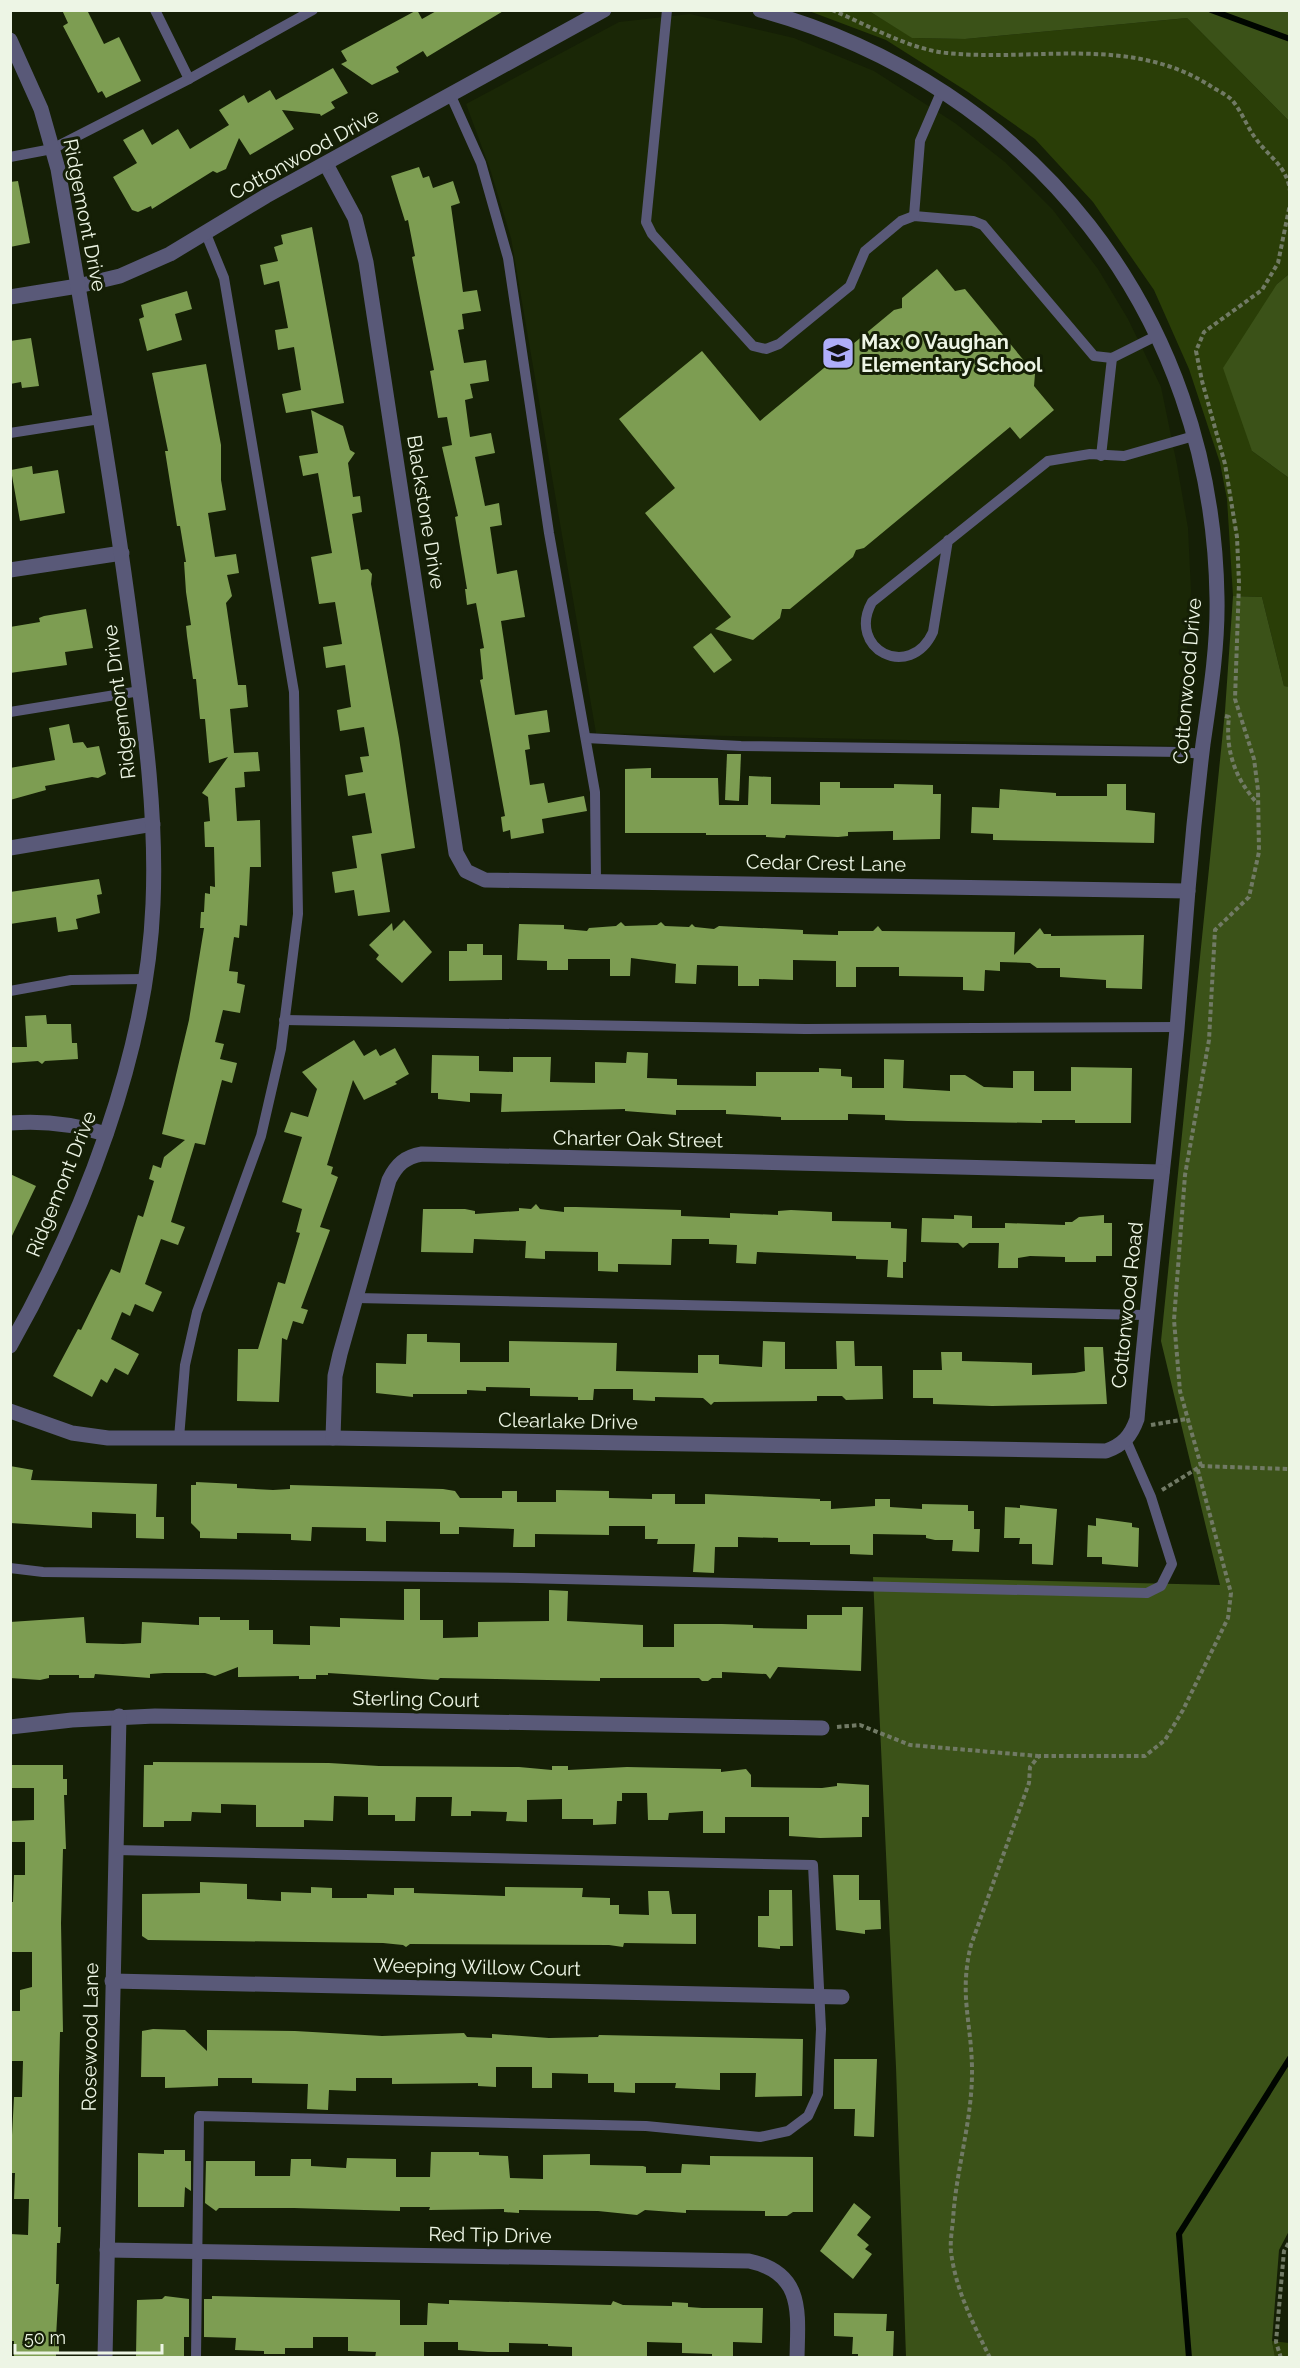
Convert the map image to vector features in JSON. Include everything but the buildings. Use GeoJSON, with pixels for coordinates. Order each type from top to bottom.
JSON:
{"type":"FeatureCollection","features":[{"type":"Feature","properties":{"kind":"street","name":"Cottonwood Drive"},"geometry":{"type":"LineString","coordinates":[[10,297],[78,286],[120,276],[170,254],[207,234],[266,196],[604,10]]}},
{"type":"Feature","properties":{"kind":"street","name":"Cottonwood Drive"},"geometry":{"type":"LineString","coordinates":[[760,10],[858,45],[942,90],[1000,131],[1056,186],[1099,236],[1136,294],[1178,385],[1194,436],[1213,527],[1217,598],[1215,643],[1188,891],[1162,1172]]}},
{"type":"Feature","properties":{"kind":"street","name":"Ridgemont Drive"},"geometry":{"type":"LineString","coordinates":[[10,40],[32,84],[52,149],[78,286],[122,553],[140,691],[153,824],[153,906],[144,979],[131,1044],[96,1165],[41,1289],[10,1346]]}},
{"type":"Feature","properties":{"kind":"street","name":"Blackstone Drive"},"geometry":{"type":"LineString","coordinates":[[326,164],[355,218],[366,262],[456,853],[466,871]]}},
{"type":"Feature","properties":{"kind":"street"},"geometry":{"type":"LineString","coordinates":[[10,570],[122,553]]}},
{"type":"Feature","properties":{"kind":"street"},"geometry":{"type":"LineString","coordinates":[[10,848],[153,824]]}},
{"type":"Feature","properties":{"kind":"street","name":"Cedar Crest Lane"},"geometry":{"type":"LineString","coordinates":[[466,871],[485,880],[1188,891]]}},
{"type":"Feature","properties":{"kind":"street"},"geometry":{"type":"LineString","coordinates":[[10,1123],[64,1123],[106,1134]]}},
{"type":"Feature","properties":{"kind":"street","name":"Charter Oak Street"},"geometry":{"type":"LineString","coordinates":[[333,1438],[336,1376],[389,1180],[401,1161],[422,1154],[1162,1172]]}},
{"type":"Feature","properties":{"kind":"street","name":"Cottonwood Road"},"geometry":{"type":"LineString","coordinates":[[1130,1433],[1162,1172]]}},
{"type":"Feature","properties":{"kind":"street","name":"Clearlake Drive"},"geometry":{"type":"LineString","coordinates":[[10,1411],[72,1433],[108,1438],[333,1438],[1106,1451],[1130,1433]]}},
{"type":"Feature","properties":{"kind":"street","name":"Sterling Court"},"geometry":{"type":"LineString","coordinates":[[10,1727],[119,1716],[822,1728]]}},
{"type":"Feature","properties":{"kind":"street","name":"Rosewood Lane"},"geometry":{"type":"LineString","coordinates":[[105,2358],[119,1716]]}},
{"type":"Feature","properties":{"kind":"street","name":"Weeping Willow Court"},"geometry":{"type":"LineString","coordinates":[[112,1981],[842,1997]]}},
{"type":"Feature","properties":{"kind":"street","name":"Red Tip Drive"},"geometry":{"type":"LineString","coordinates":[[107,2250],[749,2260],[776,2271],[794,2294],[798,2308],[797,2358]]}},
{"type":"Feature","properties":{"kind":"lane"},"geometry":{"type":"LineString","coordinates":[[155,10],[189,79]]}},
{"type":"Feature","properties":{"kind":"lane"},"geometry":{"type":"LineString","coordinates":[[10,157],[52,149],[189,79],[313,10]]}},
{"type":"Feature","properties":{"kind":"lane"},"geometry":{"type":"LineString","coordinates":[[667,10],[646,222],[648,228],[748,341],[759,349],[779,344],[850,286],[865,252],[901,221],[914,216],[973,221],[983,225],[1088,351],[1103,358],[1112,358],[1156,336]]}},
{"type":"Feature","properties":{"kind":"lane"},"geometry":{"type":"LineString","coordinates":[[914,216],[920,141],[942,90]]}},
{"type":"Feature","properties":{"kind":"lane"},"geometry":{"type":"LineString","coordinates":[[451,96],[481,163],[508,258],[549,533],[595,792],[596,880]]}},
{"type":"Feature","properties":{"kind":"lane"},"geometry":{"type":"LineString","coordinates":[[179,1438],[185,1365],[197,1312],[261,1136],[284,1020],[298,914],[294,692],[224,278],[207,234]]}},
{"type":"Feature","properties":{"kind":"lane"},"geometry":{"type":"LineString","coordinates":[[1101,456],[1112,358]]}},
{"type":"Feature","properties":{"kind":"lane"},"geometry":{"type":"LineString","coordinates":[[10,433],[100,419]]}},
{"type":"Feature","properties":{"kind":"lane"},"geometry":{"type":"LineString","coordinates":[[948,540],[933,632],[929,642],[912,656],[901,658],[879,651],[866,634],[867,612],[873,602],[948,540],[1048,461],[1077,455],[1124,456],[1194,436]]}},
{"type":"Feature","properties":{"kind":"lane"},"geometry":{"type":"LineString","coordinates":[[10,712],[140,691]]}},
{"type":"Feature","properties":{"kind":"lane"},"geometry":{"type":"LineString","coordinates":[[586,738],[741,746],[1202,754]]}},
{"type":"Feature","properties":{"kind":"lane"},"geometry":{"type":"LineString","coordinates":[[10,991],[71,980],[144,979]]}},
{"type":"Feature","properties":{"kind":"lane"},"geometry":{"type":"LineString","coordinates":[[284,1020],[805,1029],[1177,1027]]}},
{"type":"Feature","properties":{"kind":"lane"},"geometry":{"type":"LineString","coordinates":[[356,1298],[1146,1315]]}},
{"type":"Feature","properties":{"kind":"lane"},"geometry":{"type":"LineString","coordinates":[[10,1568],[43,1572],[521,1578],[1147,1593],[1161,1586],[1172,1564],[1130,1433]]}},
{"type":"Feature","properties":{"kind":"lane"},"geometry":{"type":"LineString","coordinates":[[115,1850],[813,1865],[821,2029],[818,2094],[808,2116],[788,2131],[760,2136],[646,2126],[199,2116],[196,2358]]}},
{"type":"Feature","properties":{"kind":"path"},"geometry":{"type":"LineString","coordinates":[[832,10],[906,41],[944,53],[1014,56],[1101,52],[1171,66],[1193,75],[1231,99],[1256,139],[1282,166],[1290,191]]}},
{"type":"Feature","properties":{"kind":"path"},"geometry":{"type":"LineString","coordinates":[[822,1728],[860,1725],[910,1745],[1039,1756],[1146,1756],[1166,1740],[1228,1618],[1231,1593],[1186,1419],[1174,1347],[1174,1320],[1180,1256],[1181,1207],[1209,1040],[1215,930],[1249,897],[1259,852],[1258,804],[1254,759],[1235,699],[1239,583],[1237,537],[1225,464],[1196,351],[1204,332],[1262,290],[1278,264],[1290,204]]}},
{"type":"Feature","properties":{"kind":"path"},"geometry":{"type":"LineString","coordinates":[[1225,716],[1229,717],[1227,745],[1236,772],[1243,788],[1258,804]]}},
{"type":"Feature","properties":{"kind":"path"},"geometry":{"type":"LineString","coordinates":[[1130,1433],[1186,1419]]}},
{"type":"Feature","properties":{"kind":"path"},"geometry":{"type":"LineString","coordinates":[[1151,1497],[1199,1467],[1290,1469]]}},
{"type":"Feature","properties":{"kind":"path"},"geometry":{"type":"LineString","coordinates":[[990,2358],[959,2294],[951,2250],[954,2201],[971,2098],[972,2065],[964,1992],[965,1968],[971,1945],[1029,1783],[1030,1767],[1039,1756]]}},
{"type":"Feature","properties":{"kind":"path"},"geometry":{"type":"LineString","coordinates":[[1281,2358],[1276,2342],[1284,2251],[1290,2241]]}},
{"type":"Feature","properties":{"kind":"shaded area"},"geometry":{"type":"Polygon","coordinates":[[[809,11],[869,11],[913,38],[965,39],[1187,18],[1289,121],[1289,274],[1277,284],[1252,451],[1289,478],[1289,687],[1284,686],[1262,597],[1233,596],[1227,499],[1220,463],[1189,369],[1154,290],[1093,202],[1035,139],[968,92],[886,40],[809,11]]]}},
{"type":"Feature","properties":{"kind":"shaded area","name":"Max O Vaughan Elementary School"},"geometry":{"type":"Polygon","coordinates":[[[690,14],[794,38],[874,71],[955,123],[1005,162],[1053,210],[1098,269],[1128,319],[1161,387],[1188,528],[1191,591],[1180,746],[596,733],[511,238],[490,169],[466,104],[619,22],[690,14]]]}},
{"type":"Feature","properties":{"kind":"shaded area"},"geometry":{"type":"Polygon","coordinates":[[[1272,2341],[1289,2343],[1289,2357],[1275,2357],[1272,2341]]]}},
{"type":"Feature","properties":{"kind":"green space"},"geometry":{"type":"Polygon","coordinates":[[[869,11],[1289,11],[1289,121],[1187,18],[965,39],[912,38],[869,11]]]}},
{"type":"Feature","properties":{"kind":"green space"},"geometry":{"type":"Polygon","coordinates":[[[1289,274],[1289,478],[1252,451],[1223,368],[1277,284],[1289,274]]]}},
{"type":"Feature","properties":{"kind":"green space"},"geometry":{"type":"Polygon","coordinates":[[[1233,596],[1262,597],[1284,686],[1290,687],[1290,2229],[1279,2250],[1272,2341],[1275,2357],[906,2357],[896,2067],[873,1577],[1220,1585],[1161,1341],[1225,711],[1233,596]]]}},
{"type":"Feature","properties":{"kind":"waterway"},"geometry":{"type":"LineString","coordinates":[[1211,10],[1290,39]]}},
{"type":"Feature","properties":{"kind":"waterway"},"geometry":{"type":"LineString","coordinates":[[1189,2358],[1179,2234],[1290,2058]]}},
{"type":"Feature","properties":{"kind":"place","name":"Max O Vaughan Elementary School"},"geometry":{"type":"Point","coordinates":[838,353]}}]}
